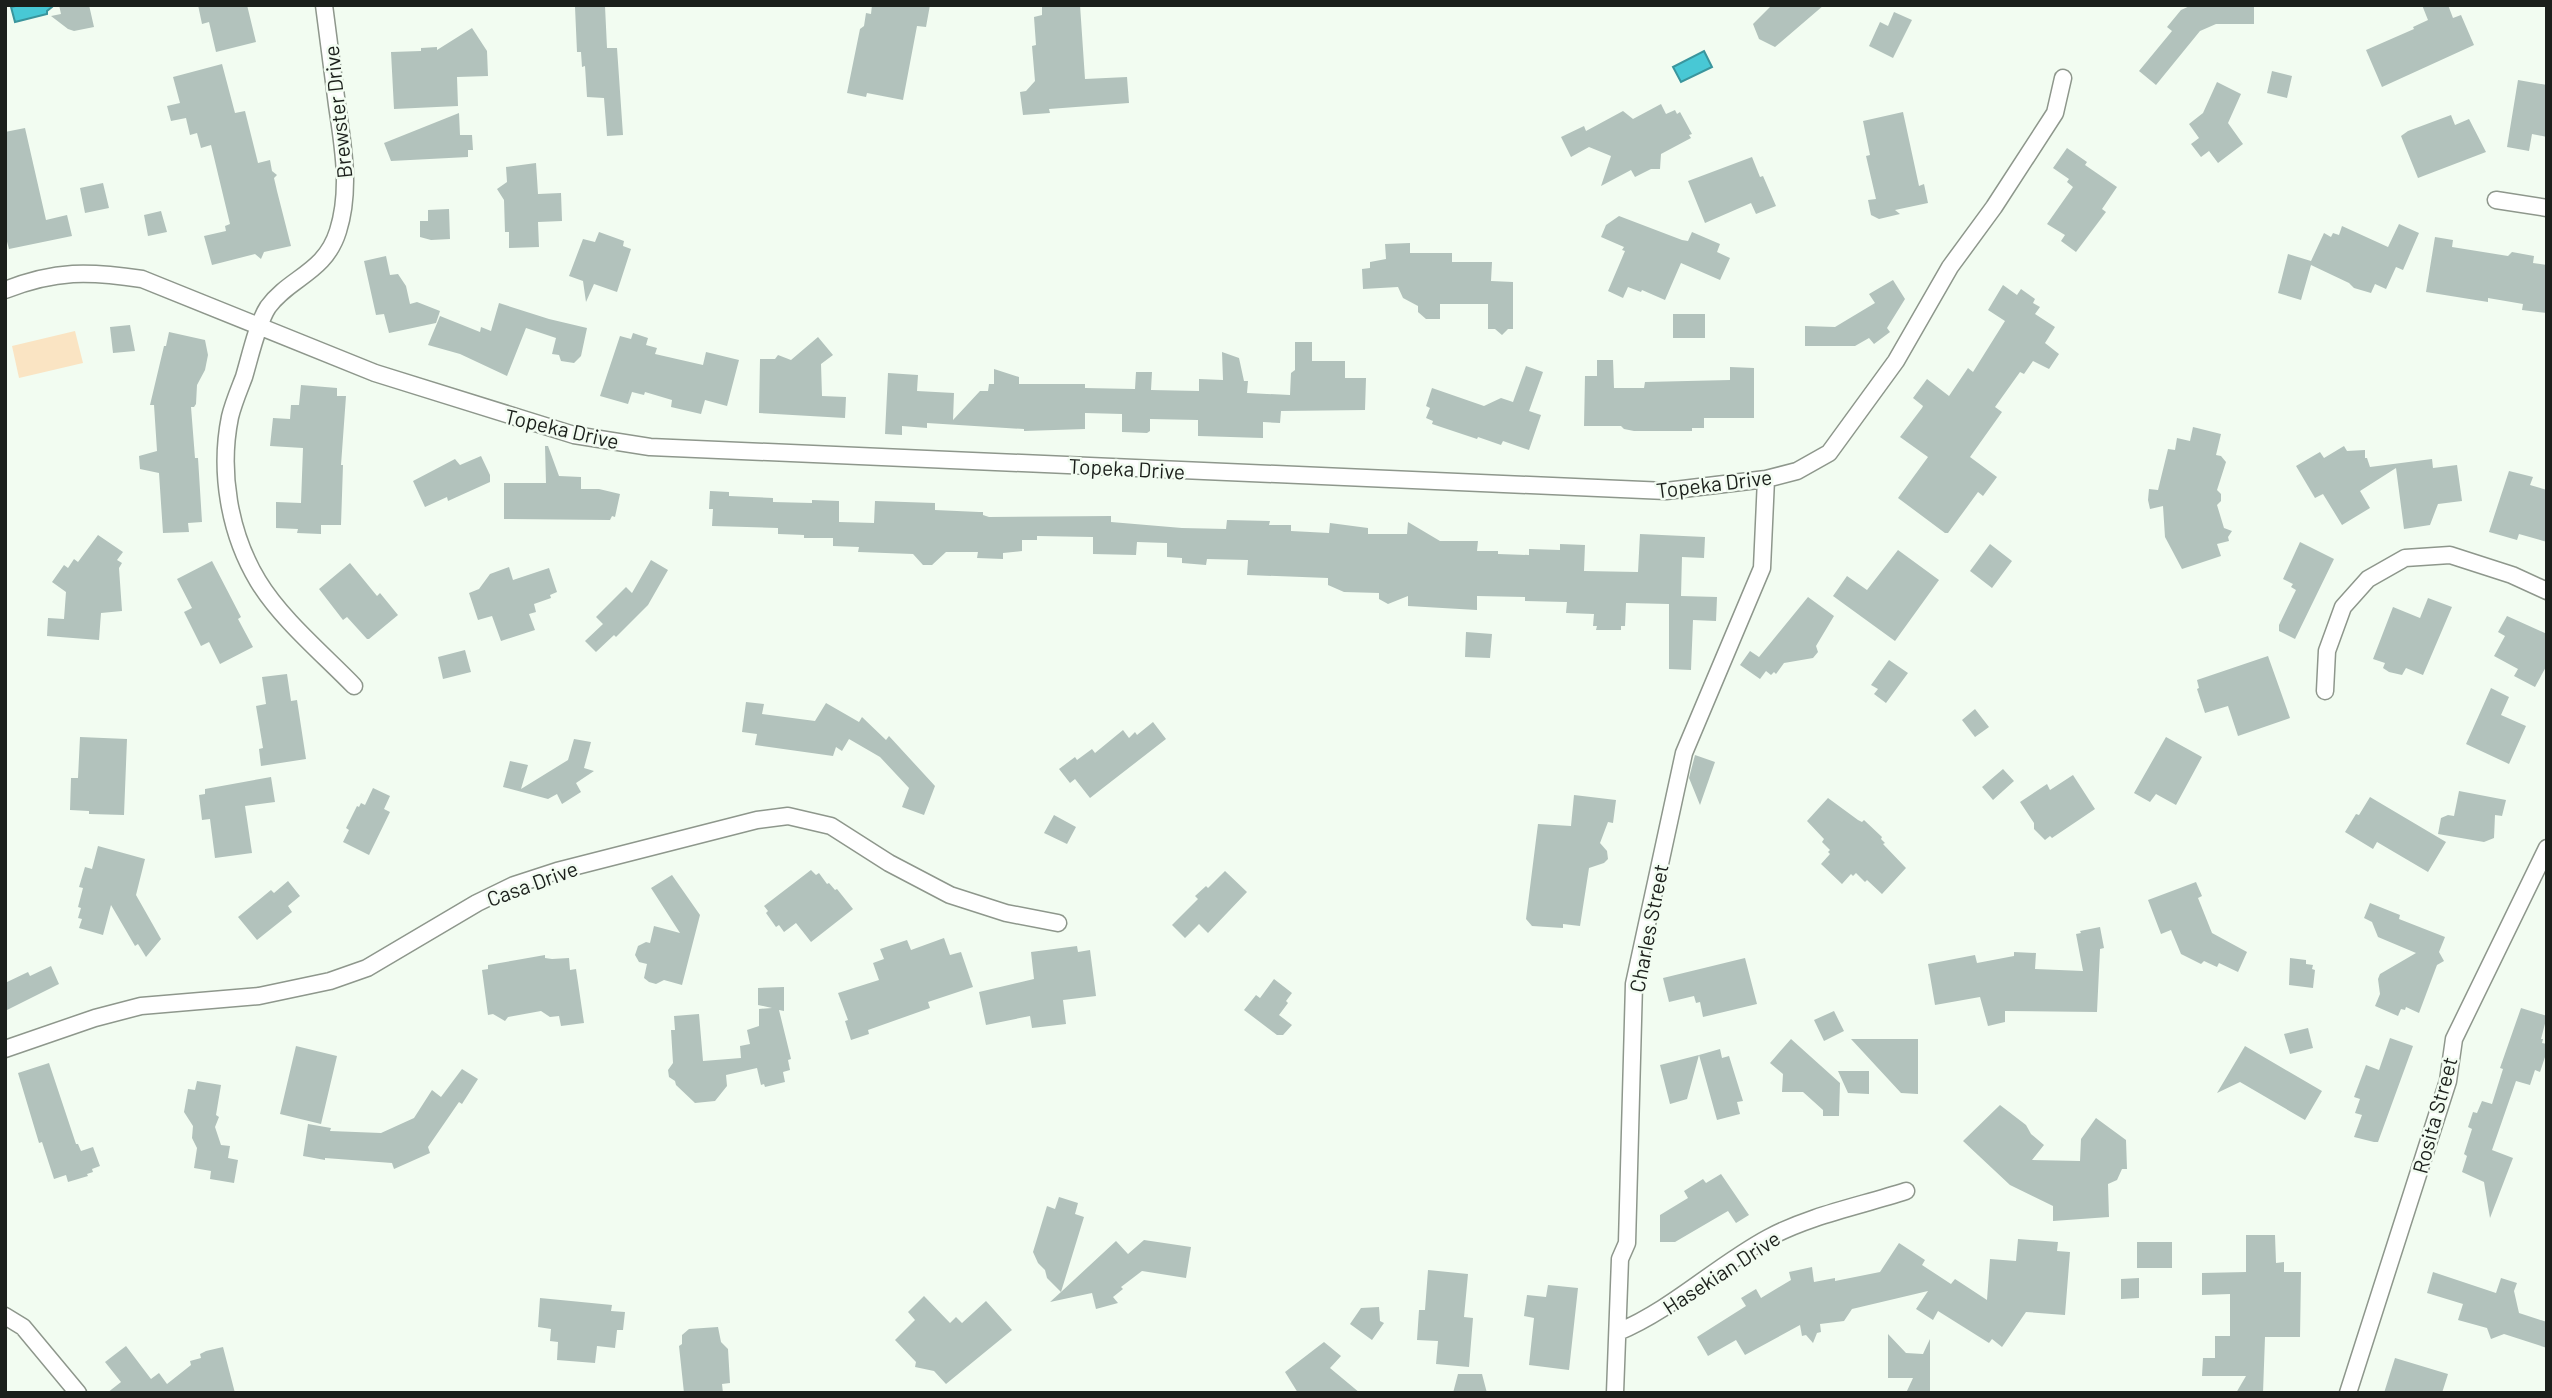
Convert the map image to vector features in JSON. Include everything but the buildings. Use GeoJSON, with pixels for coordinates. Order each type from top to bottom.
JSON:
{"type":"FeatureCollection","features":[{"type":"Feature","properties":{"kind":"street","name":"Brewster Drive"},"geometry":{"type":"LineString","coordinates":[[324,5],[344,156],[345,196],[338,232],[323,260],[268,308],[230,415],[225,456],[229,496],[238,538],[258,580],[277,606],[354,686]]}},
{"type":"Feature","properties":{"kind":"street","name":"Topeka Drive"},"geometry":{"type":"LineString","coordinates":[[5,290],[31,280],[70,273],[142,279],[375,373],[574,435],[650,447],[1666,491],[1766,479],[1797,471],[1829,453],[1896,361],[1951,267],[1990,214],[2055,113],[2063,78]]}},
{"type":"Feature","properties":{"kind":"street"},"geometry":{"type":"LineString","coordinates":[[2496,200],[2547,208]]}},
{"type":"Feature","properties":{"kind":"street","name":"Charles Street"},"geometry":{"type":"LineString","coordinates":[[1615,1393],[1620,1259],[1628,1243],[1634,984],[1684,754],[1762,568],[1766,479]]}},
{"type":"Feature","properties":{"kind":"street"},"geometry":{"type":"LineString","coordinates":[[2325,691],[2327,651],[2343,607],[2368,579],[2405,558],[2450,555],[2512,575],[2547,591]]}},
{"type":"Feature","properties":{"kind":"street","name":"Casa Drive"},"geometry":{"type":"LineString","coordinates":[[5,1049],[95,1018],[141,1006],[259,996],[330,981],[367,968],[477,903],[514,885],[565,868],[757,820],[788,816],[831,826],[889,863],[950,895],[1006,913],[1058,923]]}},
{"type":"Feature","properties":{"kind":"street","name":"Rosita Street"},"geometry":{"type":"LineString","coordinates":[[2348,1393],[2448,1081],[2454,1039],[2547,848]]}},
{"type":"Feature","properties":{"kind":"street","name":"Hasekian Drive"},"geometry":{"type":"LineString","coordinates":[[1618,1332],[1644,1321],[1740,1254],[1770,1237],[1802,1223],[1906,1191]]}},
{"type":"Feature","properties":{"kind":"street"},"geometry":{"type":"LineString","coordinates":[[5,1316],[23,1327],[78,1393]]}},
{"type":"Feature","properties":{"kind":"shaded area"},"geometry":{"type":"Polygon","coordinates":[[[75,331],[83,363],[19,378],[12,346],[75,331]]]}},
{"type":"Feature","properties":{"kind":"water"},"geometry":{"type":"Polygon","coordinates":[[[11,7],[52,7],[47,14],[15,22],[11,7]]]}},
{"type":"Feature","properties":{"kind":"water"},"geometry":{"type":"Polygon","coordinates":[[[1704,51],[1712,67],[1681,82],[1673,67],[1704,51]]]}}]}
